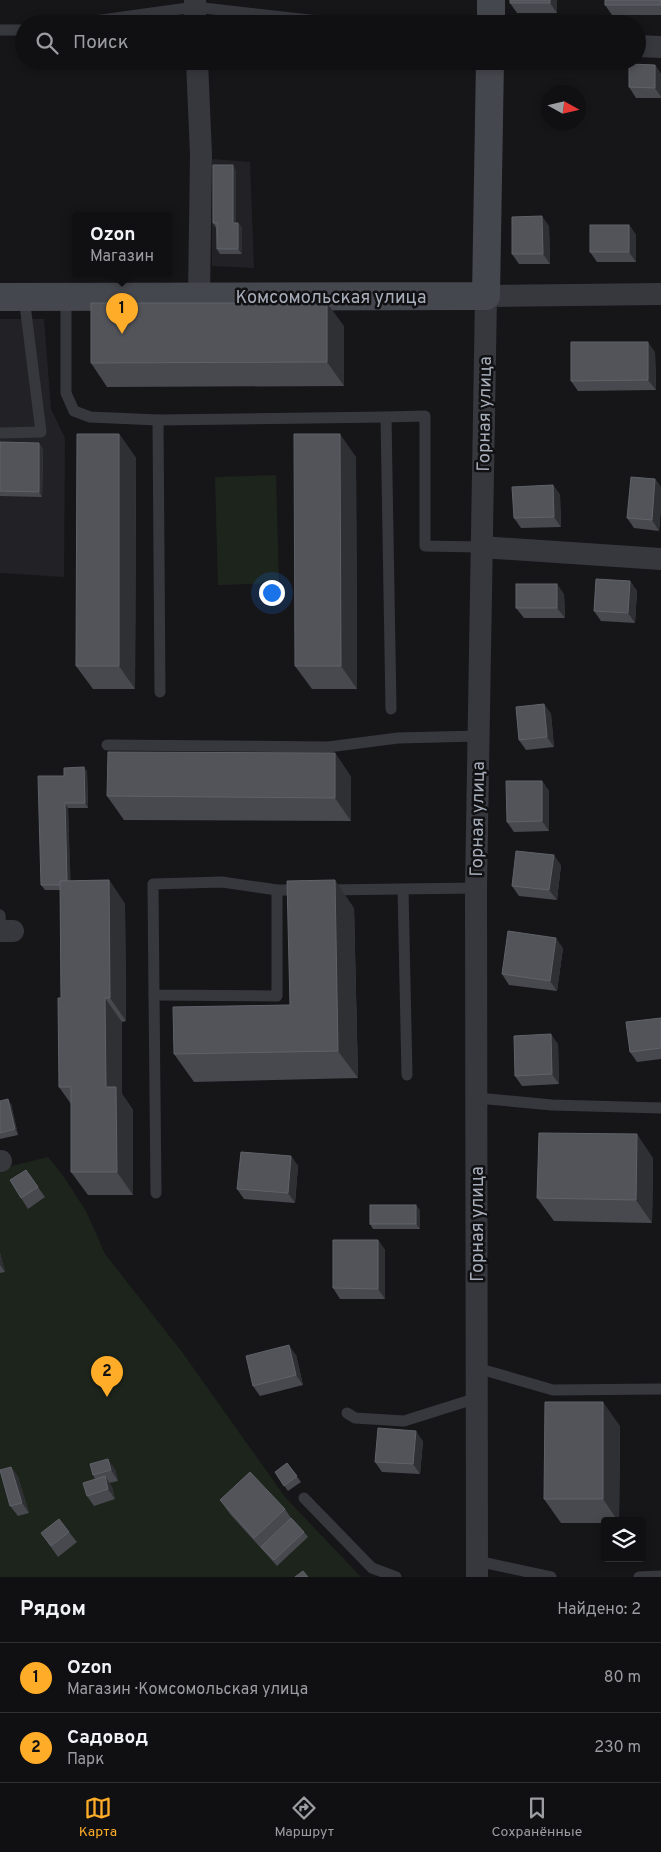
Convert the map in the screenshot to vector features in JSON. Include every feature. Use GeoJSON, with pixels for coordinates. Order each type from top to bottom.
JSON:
{"type":"FeatureCollection","features":[{"type":"Feature","properties":{"kind":"street"},"geometry":{"type":"LineString","coordinates":[[490,15],[491,0]]}},
{"type":"Feature","properties":{"kind":"street"},"geometry":{"type":"LineString","coordinates":[[646,46],[661,47]]}},
{"type":"Feature","properties":{"kind":"street"},"geometry":{"type":"LineString","coordinates":[[197,70],[201,155],[199,297]]}},
{"type":"Feature","properties":{"kind":"street","name":"Горная улица"},"geometry":{"type":"LineString","coordinates":[[477,1569],[476,888],[490,70]]}},
{"type":"Feature","properties":{"kind":"street","name":"Комсомольская улица"},"geometry":{"type":"LineString","coordinates":[[12,297],[661,294]]}},
{"type":"Feature","properties":{"kind":"street"},"geometry":{"type":"LineString","coordinates":[[481,547],[661,559]]}},
{"type":"Feature","properties":{"kind":"lane"},"geometry":{"type":"LineString","coordinates":[[151,15],[195,10],[249,15]]}},
{"type":"Feature","properties":{"kind":"lane"},"geometry":{"type":"LineString","coordinates":[[0,30],[15,30]]}},
{"type":"Feature","properties":{"kind":"lane"},"geometry":{"type":"LineString","coordinates":[[0,433],[41,432],[12,297]]}},
{"type":"Feature","properties":{"kind":"lane"},"geometry":{"type":"LineString","coordinates":[[66,298],[66,393],[74,411],[90,417],[158,420],[425,416],[425,546],[481,547]]}},
{"type":"Feature","properties":{"kind":"lane"},"geometry":{"type":"LineString","coordinates":[[386,417],[391,709]]}},
{"type":"Feature","properties":{"kind":"lane"},"geometry":{"type":"LineString","coordinates":[[158,420],[160,692]]}},
{"type":"Feature","properties":{"kind":"lane"},"geometry":{"type":"LineString","coordinates":[[107,745],[328,747],[398,738],[478,736]]}},
{"type":"Feature","properties":{"kind":"lane"},"geometry":{"type":"LineString","coordinates":[[156,1193],[152,884],[222,882],[277,890],[476,888]]}},
{"type":"Feature","properties":{"kind":"lane"},"geometry":{"type":"LineString","coordinates":[[403,889],[407,1075]]}},
{"type":"Feature","properties":{"kind":"lane"},"geometry":{"type":"LineString","coordinates":[[154,995],[277,996],[277,890]]}},
{"type":"Feature","properties":{"kind":"lane"},"geometry":{"type":"LineString","coordinates":[[477,1098],[552,1105],[661,1108]]}},
{"type":"Feature","properties":{"kind":"lane"},"geometry":{"type":"LineString","coordinates":[[477,1368],[553,1390],[661,1389]]}},
{"type":"Feature","properties":{"kind":"lane"},"geometry":{"type":"LineString","coordinates":[[347,1413],[355,1418],[404,1421],[477,1398]]}},
{"type":"Feature","properties":{"kind":"lane"},"geometry":{"type":"LineString","coordinates":[[304,1498],[372,1568],[396,1577]]}},
{"type":"Feature","properties":{"kind":"lane"},"geometry":{"type":"LineString","coordinates":[[477,1569],[551,1577]]}},
{"type":"Feature","properties":{"kind":"lane"},"geometry":{"type":"LineString","coordinates":[[639,1577],[661,1576]]}},
{"type":"Feature","properties":{"kind":"shaded area"},"geometry":{"type":"Polygon","coordinates":[[[212,159],[250,162],[254,268],[212,266],[212,159]]]}},
{"type":"Feature","properties":{"kind":"shaded area"},"geometry":{"type":"Polygon","coordinates":[[[0,319],[44,319],[51,409],[65,438],[64,577],[0,573],[0,319]]]}},
{"type":"Feature","properties":{"kind":"shaded area"},"geometry":{"type":"Polygon","coordinates":[[[276,475],[279,583],[218,585],[215,477],[276,475]]]}},
{"type":"Feature","properties":{"kind":"shaded area"},"geometry":{"type":"Polygon","coordinates":[[[48,1157],[62,1174],[86,1211],[105,1254],[182,1352],[285,1497],[361,1577],[0,1577],[0,1169],[48,1157]]]}},
{"type":"Feature","properties":{"kind":"building"},"geometry":{"type":"Polygon","coordinates":[[[510,0],[550,0],[550,3],[510,3],[510,0]]]}},
{"type":"Feature","properties":{"kind":"building"},"geometry":{"type":"Polygon","coordinates":[[[605,0],[661,0],[661,5],[605,5],[605,0]]]}},
{"type":"Feature","properties":{"kind":"building"},"geometry":{"type":"Polygon","coordinates":[[[646,65],[655,65],[655,88],[629,87],[629,70],[646,70],[646,65]]]}},
{"type":"Feature","properties":{"kind":"building"},"geometry":{"type":"Polygon","coordinates":[[[213,165],[233,165],[233,223],[238,223],[238,249],[217,249],[217,223],[213,223],[213,165]]]}},
{"type":"Feature","properties":{"kind":"building"},"geometry":{"type":"Polygon","coordinates":[[[542,216],[543,254],[512,254],[512,217],[542,216]]]}},
{"type":"Feature","properties":{"kind":"building"},"geometry":{"type":"Polygon","coordinates":[[[590,225],[629,225],[629,252],[590,252],[590,225]]]}},
{"type":"Feature","properties":{"kind":"building"},"geometry":{"type":"Polygon","coordinates":[[[91,303],[327,303],[327,362],[91,363],[91,303]]]}},
{"type":"Feature","properties":{"kind":"building"},"geometry":{"type":"Polygon","coordinates":[[[571,342],[648,342],[648,380],[571,381],[571,342]]]}},
{"type":"Feature","properties":{"kind":"building"},"geometry":{"type":"Polygon","coordinates":[[[77,434],[119,434],[119,666],[76,666],[77,434]]]}},
{"type":"Feature","properties":{"kind":"building"},"geometry":{"type":"Polygon","coordinates":[[[294,434],[340,434],[341,666],[295,666],[294,434]]]}},
{"type":"Feature","properties":{"kind":"building"},"geometry":{"type":"Polygon","coordinates":[[[0,442],[39,443],[39,492],[0,491],[0,442]]]}},
{"type":"Feature","properties":{"kind":"building"},"geometry":{"type":"Polygon","coordinates":[[[631,477],[655,479],[652,520],[627,518],[631,477]]]}},
{"type":"Feature","properties":{"kind":"building"},"geometry":{"type":"Polygon","coordinates":[[[553,485],[554,517],[514,518],[512,487],[553,485]]]}},
{"type":"Feature","properties":{"kind":"building"},"geometry":{"type":"Polygon","coordinates":[[[596,579],[630,581],[628,613],[594,611],[596,579]]]}},
{"type":"Feature","properties":{"kind":"building"},"geometry":{"type":"Polygon","coordinates":[[[516,584],[557,584],[557,608],[516,608],[516,584]]]}},
{"type":"Feature","properties":{"kind":"building"},"geometry":{"type":"Polygon","coordinates":[[[544,704],[547,737],[519,740],[516,707],[544,704]]]}},
{"type":"Feature","properties":{"kind":"building"},"geometry":{"type":"Polygon","coordinates":[[[108,752],[335,753],[335,798],[107,796],[108,752]]]}},
{"type":"Feature","properties":{"kind":"building"},"geometry":{"type":"Polygon","coordinates":[[[84,767],[85,803],[65,803],[67,881],[60,881],[60,885],[41,885],[38,776],[64,776],[64,768],[84,767]]]}},
{"type":"Feature","properties":{"kind":"building"},"geometry":{"type":"Polygon","coordinates":[[[506,781],[542,781],[542,821],[507,822],[506,781]]]}},
{"type":"Feature","properties":{"kind":"building"},"geometry":{"type":"Polygon","coordinates":[[[516,851],[554,855],[549,890],[512,886],[516,851]]]}},
{"type":"Feature","properties":{"kind":"building"},"geometry":{"type":"Polygon","coordinates":[[[109,880],[110,998],[105,998],[106,1087],[116,1087],[117,1172],[71,1172],[71,1087],[59,1087],[58,998],[61,998],[60,881],[109,880]]]}},
{"type":"Feature","properties":{"kind":"building"},"geometry":{"type":"Polygon","coordinates":[[[335,880],[338,1051],[174,1054],[173,1007],[290,1005],[287,881],[335,880]]]}},
{"type":"Feature","properties":{"kind":"building"},"geometry":{"type":"Polygon","coordinates":[[[508,931],[556,938],[550,981],[502,974],[508,931]]]}},
{"type":"Feature","properties":{"kind":"building"},"geometry":{"type":"Polygon","coordinates":[[[661,1018],[661,1048],[630,1052],[626,1022],[661,1018]]]}},
{"type":"Feature","properties":{"kind":"building"},"geometry":{"type":"Polygon","coordinates":[[[551,1034],[552,1074],[515,1076],[514,1036],[551,1034]]]}},
{"type":"Feature","properties":{"kind":"building"},"geometry":{"type":"Polygon","coordinates":[[[8,1099],[15,1129],[0,1133],[0,1101],[8,1099]]]}},
{"type":"Feature","properties":{"kind":"building"},"geometry":{"type":"Polygon","coordinates":[[[539,1133],[637,1134],[636,1200],[537,1198],[539,1133]]]}},
{"type":"Feature","properties":{"kind":"building"},"geometry":{"type":"Polygon","coordinates":[[[241,1152],[291,1156],[288,1193],[237,1189],[241,1152]]]}},
{"type":"Feature","properties":{"kind":"building"},"geometry":{"type":"Polygon","coordinates":[[[26,1170],[38,1187],[21,1198],[10,1180],[26,1170]]]}},
{"type":"Feature","properties":{"kind":"building"},"geometry":{"type":"Polygon","coordinates":[[[370,1205],[416,1205],[416,1224],[370,1224],[370,1205]]]}},
{"type":"Feature","properties":{"kind":"building"},"geometry":{"type":"Polygon","coordinates":[[[333,1240],[378,1240],[378,1289],[333,1288],[333,1240]]]}},
{"type":"Feature","properties":{"kind":"building"},"geometry":{"type":"Polygon","coordinates":[[[289,1345],[296,1375],[253,1386],[246,1356],[289,1345]]]}},
{"type":"Feature","properties":{"kind":"building"},"geometry":{"type":"Polygon","coordinates":[[[545,1402],[603,1402],[603,1499],[544,1499],[545,1402]]]}},
{"type":"Feature","properties":{"kind":"building"},"geometry":{"type":"Polygon","coordinates":[[[378,1428],[416,1431],[413,1464],[375,1462],[378,1428]]]}},
{"type":"Feature","properties":{"kind":"building"},"geometry":{"type":"Polygon","coordinates":[[[108,1459],[111,1470],[93,1475],[90,1464],[108,1459]]]}},
{"type":"Feature","properties":{"kind":"building"},"geometry":{"type":"Polygon","coordinates":[[[287,1463],[297,1476],[284,1486],[275,1472],[287,1463]]]}},
{"type":"Feature","properties":{"kind":"building"},"geometry":{"type":"Polygon","coordinates":[[[11,1467],[22,1503],[10,1506],[0,1470],[11,1467]]]}},
{"type":"Feature","properties":{"kind":"building"},"geometry":{"type":"Polygon","coordinates":[[[250,1472],[285,1509],[254,1538],[220,1500],[250,1472]]]}},
{"type":"Feature","properties":{"kind":"building"},"geometry":{"type":"Polygon","coordinates":[[[105,1476],[108,1489],[87,1496],[83,1483],[105,1476]]]}},
{"type":"Feature","properties":{"kind":"building"},"geometry":{"type":"Polygon","coordinates":[[[291,1518],[304,1532],[274,1560],[261,1547],[291,1518]]]}},
{"type":"Feature","properties":{"kind":"building"},"geometry":{"type":"Polygon","coordinates":[[[59,1519],[69,1532],[51,1546],[41,1533],[59,1519]]]}},
{"type":"Feature","properties":{"kind":"building"},"geometry":{"type":"Polygon","coordinates":[[[303,1571],[308,1577],[295,1577],[303,1571]]]}},
{"type":"Feature","properties":{"kind":"place","name":"Ozon"},"geometry":{"type":"Point","coordinates":[122,334]}},
{"type":"Feature","properties":{"kind":"place","name":"Садовод"},"geometry":{"type":"Point","coordinates":[107,1397]}}]}
